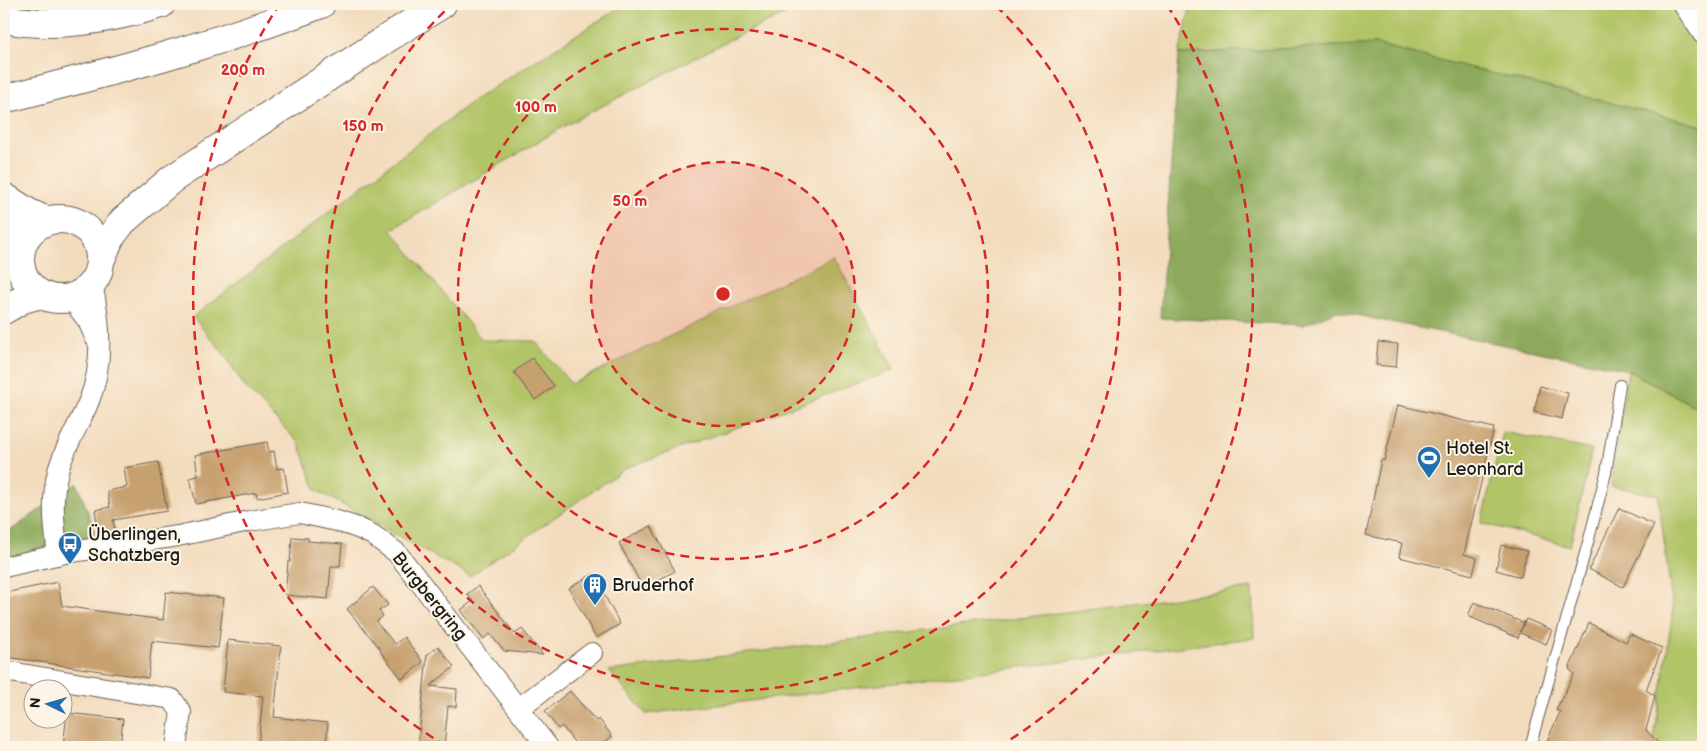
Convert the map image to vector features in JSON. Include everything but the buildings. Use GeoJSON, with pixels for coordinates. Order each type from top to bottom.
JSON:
{"type":"FeatureCollection","features":[{"type":"Feature","properties":{"kind":"main road"},"geometry":{"type":"LineString","coordinates":[[4,19],[18,22],[52,24],[89,21],[161,4]]}},
{"type":"Feature","properties":{"kind":"main road"},"geometry":{"type":"LineString","coordinates":[[4,99],[174,54],[321,4]]}},
{"type":"Feature","properties":{"kind":"main road"},"geometry":{"type":"LineString","coordinates":[[4,216],[16,236],[26,280],[40,294],[56,299],[82,291],[97,277],[101,259],[110,238],[123,221],[172,179],[335,71],[442,4]]}},
{"type":"Feature","properties":{"kind":"main road"},"geometry":{"type":"LineString","coordinates":[[4,196],[29,213],[47,220],[66,219],[84,226],[97,241],[101,259]]}},
{"type":"Feature","properties":{"kind":"main road"},"geometry":{"type":"LineString","coordinates":[[4,299],[21,261],[30,232],[47,220]]}},
{"type":"Feature","properties":{"kind":"main road"},"geometry":{"type":"LineString","coordinates":[[4,310],[23,299],[40,294]]}},
{"type":"Feature","properties":{"kind":"street"},"geometry":{"type":"LineString","coordinates":[[1683,4],[1703,34]]}},
{"type":"Feature","properties":{"kind":"street"},"geometry":{"type":"LineString","coordinates":[[58,555],[54,520],[55,487],[60,464],[69,440],[90,400],[98,367],[100,348],[88,321],[82,291]]}},
{"type":"Feature","properties":{"kind":"street","name":"Burgbergring"},"geometry":{"type":"LineString","coordinates":[[4,567],[58,555],[178,536],[249,521],[300,513],[337,521],[373,535],[397,553],[548,747]]}},
{"type":"Feature","properties":{"kind":"street"},"geometry":{"type":"LineString","coordinates":[[519,708],[592,653]]}},
{"type":"Feature","properties":{"kind":"street"},"geometry":{"type":"LineString","coordinates":[[4,671],[172,699],[181,712],[176,747]]}},
{"type":"Feature","properties":{"kind":"lane"},"geometry":{"type":"LineString","coordinates":[[1530,747],[1606,473],[1620,385]]}},
{"type":"Feature","properties":{"kind":"green space"},"geometry":{"type":"Polygon","coordinates":[[[625,4],[808,4],[729,40],[566,125],[391,230],[482,340],[535,341],[571,384],[834,257],[894,370],[626,468],[470,576],[316,490],[299,443],[245,387],[224,354],[193,317],[474,100],[625,4]]]}},
{"type":"Feature","properties":{"kind":"green space"},"geometry":{"type":"Polygon","coordinates":[[[1199,4],[1671,4],[1703,53],[1703,126],[1375,44],[1179,54],[1190,9],[1199,4]]]}},
{"type":"Feature","properties":{"kind":"green space"},"geometry":{"type":"Polygon","coordinates":[[[1375,44],[1703,126],[1703,411],[1628,370],[1336,311],[1304,325],[1160,318],[1179,54],[1375,44]]]}},
{"type":"Feature","properties":{"kind":"green space"},"geometry":{"type":"Polygon","coordinates":[[[1628,370],[1703,411],[1703,747],[1653,747],[1673,610],[1658,495],[1611,486],[1628,370]]]}},
{"type":"Feature","properties":{"kind":"green space"},"geometry":{"type":"Polygon","coordinates":[[[1503,432],[1592,450],[1570,546],[1481,523],[1503,432]]]}},
{"type":"Feature","properties":{"kind":"green space"},"geometry":{"type":"Polygon","coordinates":[[[77,483],[96,534],[4,559],[4,532],[13,529],[77,483]]]}},
{"type":"Feature","properties":{"kind":"green space"},"geometry":{"type":"Polygon","coordinates":[[[1252,588],[1254,638],[646,714],[609,671],[1252,588]]]}},
{"type":"Feature","properties":{"kind":"place","name":"Hotel St. Leonhard"},"geometry":{"type":"Point","coordinates":[1429,479]}},
{"type":"Feature","properties":{"kind":"place","name":"Überlingen, Schatzberg"},"geometry":{"type":"Point","coordinates":[70,565]}},
{"type":"Feature","properties":{"kind":"place","name":"Bruderhof"},"geometry":{"type":"Point","coordinates":[595,606]}}]}
